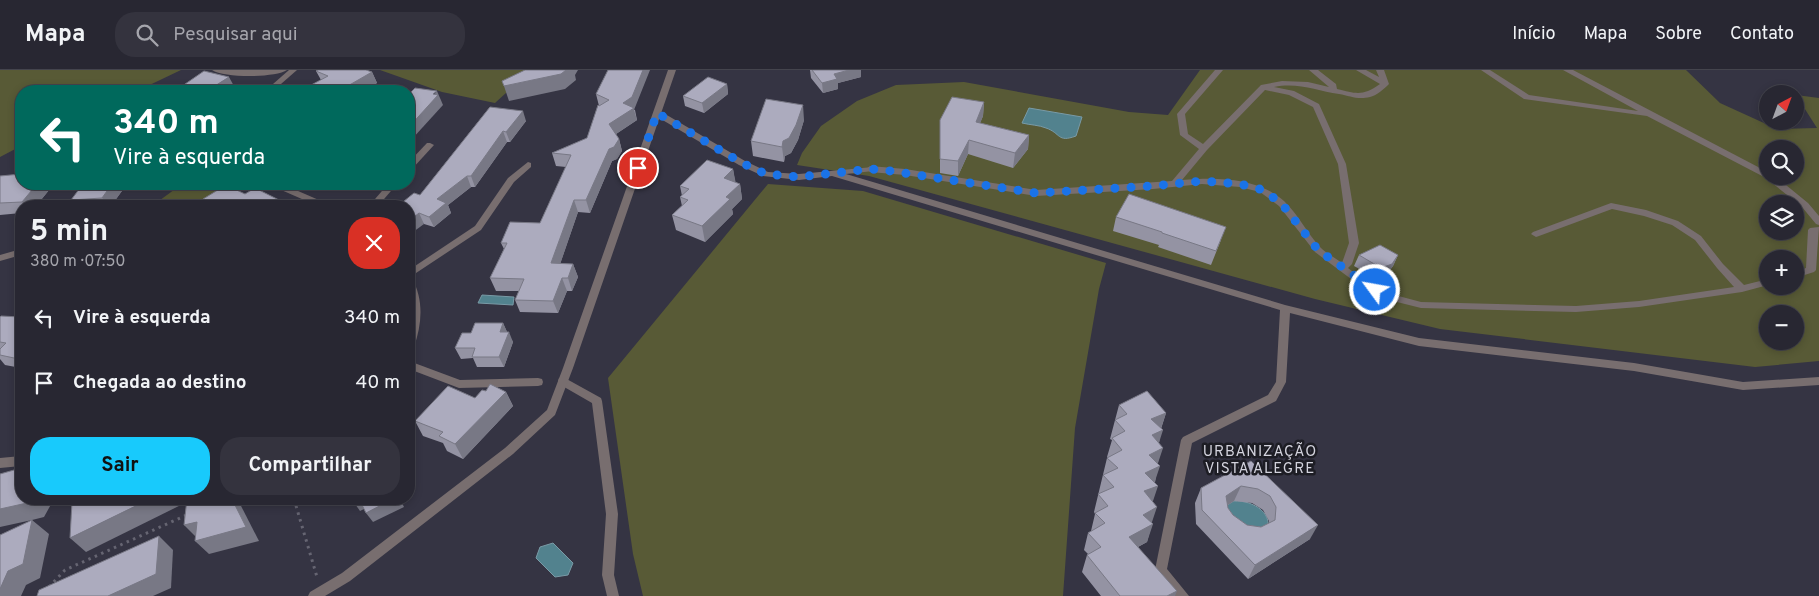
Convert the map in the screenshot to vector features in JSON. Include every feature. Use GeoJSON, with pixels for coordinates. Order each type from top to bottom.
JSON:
{"type":"FeatureCollection","features":[{"type":"Feature","properties":{"kind":"street"},"geometry":{"type":"LineString","coordinates":[[216,70],[261,73],[283,70]]}},
{"type":"Feature","properties":{"kind":"street"},"geometry":{"type":"LineString","coordinates":[[276,85],[293,70]]}},
{"type":"Feature","properties":{"kind":"street"},"geometry":{"type":"LineString","coordinates":[[318,594],[346,577],[509,451],[550,412],[563,381],[672,70]]}},
{"type":"Feature","properties":{"kind":"street"},"geometry":{"type":"LineString","coordinates":[[1204,148],[1184,135],[1181,114],[1219,70]]}},
{"type":"Feature","properties":{"kind":"street"},"geometry":{"type":"LineString","coordinates":[[1313,70],[1333,86],[1334,92]]}},
{"type":"Feature","properties":{"kind":"street"},"geometry":{"type":"LineString","coordinates":[[1360,70],[1385,84]]}},
{"type":"Feature","properties":{"kind":"street"},"geometry":{"type":"LineString","coordinates":[[1380,70],[1385,84]]}},
{"type":"Feature","properties":{"kind":"street"},"geometry":{"type":"LineString","coordinates":[[1485,70],[1527,97],[1653,116]]}},
{"type":"Feature","properties":{"kind":"street"},"geometry":{"type":"LineString","coordinates":[[1567,70],[1592,81],[1653,116],[1759,171]]}},
{"type":"Feature","properties":{"kind":"street"},"geometry":{"type":"LineString","coordinates":[[1174,184],[1204,148],[1264,87],[1282,83],[1308,84],[1355,96],[1370,95],[1385,84]]}},
{"type":"Feature","properties":{"kind":"street"},"geometry":{"type":"LineString","coordinates":[[1264,87],[1291,93],[1316,106],[1332,140],[1342,164],[1354,243],[1347,264],[1342,268]]}},
{"type":"Feature","properties":{"kind":"street"},"geometry":{"type":"LineString","coordinates":[[657,113],[742,163],[766,174],[799,177],[870,169],[905,172],[1036,193],[1202,181],[1240,184],[1263,190],[1282,204],[1318,250],[1362,283],[1388,297],[1421,306],[1576,309],[1639,304],[1742,289],[1759,284]]}},
{"type":"Feature","properties":{"kind":"street"},"geometry":{"type":"LineString","coordinates":[[415,161],[430,146]]}},
{"type":"Feature","properties":{"kind":"street"},"geometry":{"type":"LineString","coordinates":[[415,270],[478,228],[511,180],[528,165]]}},
{"type":"Feature","properties":{"kind":"street"},"geometry":{"type":"LineString","coordinates":[[832,174],[1285,308],[1419,342],[1634,367],[1743,386],[1819,381]]}},
{"type":"Feature","properties":{"kind":"street"},"geometry":{"type":"LineString","coordinates":[[1779,185],[1805,205],[1819,222]]}},
{"type":"Feature","properties":{"kind":"street"},"geometry":{"type":"LineString","coordinates":[[289,190],[311,200]]}},
{"type":"Feature","properties":{"kind":"street"},"geometry":{"type":"LineString","coordinates":[[378,200],[387,190]]}},
{"type":"Feature","properties":{"kind":"street"},"geometry":{"type":"LineString","coordinates":[[1536,234],[1611,206],[1646,213],[1674,223],[1698,238],[1720,266],[1742,289]]}},
{"type":"Feature","properties":{"kind":"street"},"geometry":{"type":"LineString","coordinates":[[1804,272],[1811,270],[1813,230],[1819,230]]}},
{"type":"Feature","properties":{"kind":"street"},"geometry":{"type":"LineString","coordinates":[[0,258],[15,254]]}},
{"type":"Feature","properties":{"kind":"street"},"geometry":{"type":"LineString","coordinates":[[415,294],[417,322],[415,328]]}},
{"type":"Feature","properties":{"kind":"street"},"geometry":{"type":"LineString","coordinates":[[1183,596],[1161,570],[1187,440],[1272,398],[1281,382],[1285,308]]}},
{"type":"Feature","properties":{"kind":"street"},"geometry":{"type":"LineString","coordinates":[[415,367],[459,384],[538,382]]}},
{"type":"Feature","properties":{"kind":"street"},"geometry":{"type":"LineString","coordinates":[[563,381],[596,401],[604,446],[612,514],[608,575],[613,596]]}},
{"type":"Feature","properties":{"kind":"street"},"geometry":{"type":"LineString","coordinates":[[0,463],[15,462]]}},
{"type":"Feature","properties":{"kind":"path"},"geometry":{"type":"LineString","coordinates":[[296,505],[318,594]]}},
{"type":"Feature","properties":{"kind":"path"},"geometry":{"type":"LineString","coordinates":[[48,588],[65,570],[197,511]]}},
{"type":"Feature","properties":{"kind":"green space"},"geometry":{"type":"Polygon","coordinates":[[[0,70],[181,70],[150,85],[15,85],[15,149],[0,157],[0,70]]]}},
{"type":"Feature","properties":{"kind":"green space"},"geometry":{"type":"Polygon","coordinates":[[[380,70],[531,70],[495,103],[442,92],[380,70]]]}},
{"type":"Feature","properties":{"kind":"green space"},"geometry":{"type":"Polygon","coordinates":[[[1200,70],[1686,70],[1720,103],[1759,121],[1759,130],[1804,130],[1804,128],[1817,128],[1804,108],[1804,96],[1819,98],[1819,361],[1755,367],[1440,329],[1315,299],[869,176],[797,165],[802,153],[821,126],[857,101],[896,85],[964,82],[1129,112],[1168,115],[1200,70]]]}},
{"type":"Feature","properties":{"kind":"green space"},"geometry":{"type":"Polygon","coordinates":[[[768,184],[863,191],[1106,263],[1099,289],[1075,428],[1063,596],[643,596],[633,554],[608,378],[768,184]]]}},
{"type":"Feature","properties":{"kind":"green space"},"geometry":{"type":"Polygon","coordinates":[[[174,190],[219,190],[206,200],[160,200],[174,190]]]}},
{"type":"Feature","properties":{"kind":"water"},"geometry":{"type":"Polygon","coordinates":[[[1029,108],[1082,117],[1076,136],[1062,138],[1046,128],[1022,123],[1029,108]]]}},
{"type":"Feature","properties":{"kind":"water"},"geometry":{"type":"Polygon","coordinates":[[[482,295],[514,297],[513,305],[478,303],[482,295]]]}},
{"type":"Feature","properties":{"kind":"water"},"geometry":{"type":"Polygon","coordinates":[[[1234,501],[1249,503],[1261,510],[1268,521],[1265,536],[1222,511],[1229,503],[1234,501]]]}},
{"type":"Feature","properties":{"kind":"water"},"geometry":{"type":"Polygon","coordinates":[[[553,543],[573,563],[568,575],[555,577],[536,558],[540,547],[553,543]]]}},
{"type":"Feature","properties":{"kind":"building"},"geometry":{"type":"Polygon","coordinates":[[[366,70],[372,72],[349,85],[311,85],[328,76],[316,71],[366,70]]]}},
{"type":"Feature","properties":{"kind":"building"},"geometry":{"type":"Polygon","coordinates":[[[525,70],[566,70],[561,74],[504,86],[502,81],[525,70]]]}},
{"type":"Feature","properties":{"kind":"building"},"geometry":{"type":"Polygon","coordinates":[[[608,70],[643,70],[632,97],[623,103],[634,108],[609,124],[619,139],[614,147],[609,149],[586,200],[574,200],[551,263],[573,264],[568,278],[562,278],[553,301],[515,300],[524,279],[490,278],[507,243],[501,243],[510,222],[540,223],[571,155],[552,153],[587,138],[598,105],[609,100],[596,94],[608,70]]]}},
{"type":"Feature","properties":{"kind":"building"},"geometry":{"type":"Polygon","coordinates":[[[812,70],[849,70],[834,74],[837,79],[822,83],[812,70]]]}},
{"type":"Feature","properties":{"kind":"building"},"geometry":{"type":"Polygon","coordinates":[[[204,71],[229,77],[216,85],[184,85],[204,71]]]}},
{"type":"Feature","properties":{"kind":"building"},"geometry":{"type":"Polygon","coordinates":[[[708,77],[727,84],[702,103],[683,96],[708,77]]]}},
{"type":"Feature","properties":{"kind":"building"},"geometry":{"type":"Polygon","coordinates":[[[415,88],[437,91],[433,94],[438,95],[415,120],[415,88]]]}},
{"type":"Feature","properties":{"kind":"building"},"geometry":{"type":"Polygon","coordinates":[[[952,97],[984,102],[976,122],[1029,135],[1015,153],[969,140],[958,161],[940,159],[940,120],[952,97]]]}},
{"type":"Feature","properties":{"kind":"building"},"geometry":{"type":"Polygon","coordinates":[[[766,99],[803,105],[796,125],[789,138],[783,141],[782,147],[751,141],[766,99]]]}},
{"type":"Feature","properties":{"kind":"building"},"geometry":{"type":"Polygon","coordinates":[[[490,107],[523,111],[506,132],[503,131],[471,176],[467,176],[437,199],[446,203],[429,217],[419,213],[415,216],[415,200],[405,200],[414,193],[420,195],[490,107]]]}},
{"type":"Feature","properties":{"kind":"building"},"geometry":{"type":"Polygon","coordinates":[[[707,160],[733,169],[724,178],[740,184],[726,197],[730,199],[702,226],[672,215],[688,200],[680,197],[689,189],[680,186],[707,160]]]}},
{"type":"Feature","properties":{"kind":"building"},"geometry":{"type":"Polygon","coordinates":[[[15,175],[15,190],[32,190],[24,200],[0,203],[0,176],[15,175]]]}},
{"type":"Feature","properties":{"kind":"building"},"geometry":{"type":"Polygon","coordinates":[[[78,190],[108,190],[102,198],[71,200],[78,190]]]}},
{"type":"Feature","properties":{"kind":"building"},"geometry":{"type":"Polygon","coordinates":[[[218,190],[237,190],[245,194],[252,190],[259,190],[279,200],[203,200],[218,190]]]}},
{"type":"Feature","properties":{"kind":"building"},"geometry":{"type":"Polygon","coordinates":[[[1129,194],[1226,227],[1216,251],[1116,217],[1129,194]]]}},
{"type":"Feature","properties":{"kind":"building"},"geometry":{"type":"Polygon","coordinates":[[[1380,245],[1398,255],[1392,264],[1381,268],[1359,255],[1380,245]]]}},
{"type":"Feature","properties":{"kind":"building"},"geometry":{"type":"Polygon","coordinates":[[[0,317],[15,317],[14,358],[0,355],[0,349],[6,343],[0,342],[0,317]]]}},
{"type":"Feature","properties":{"kind":"building"},"geometry":{"type":"Polygon","coordinates":[[[475,323],[503,323],[500,332],[509,332],[499,357],[472,357],[475,348],[455,348],[462,333],[471,333],[475,323]]]}},
{"type":"Feature","properties":{"kind":"building"},"geometry":{"type":"Polygon","coordinates":[[[490,384],[506,392],[455,444],[439,436],[443,432],[415,421],[448,386],[475,398],[482,390],[486,391],[490,384]]]}},
{"type":"Feature","properties":{"kind":"building"},"geometry":{"type":"Polygon","coordinates":[[[1147,391],[1166,413],[1151,419],[1163,430],[1152,435],[1163,448],[1149,455],[1160,466],[1145,473],[1158,486],[1144,491],[1157,507],[1143,515],[1153,524],[1129,537],[1177,591],[1167,596],[1120,596],[1087,555],[1101,547],[1088,533],[1105,523],[1095,513],[1108,506],[1098,494],[1114,487],[1103,475],[1118,468],[1107,458],[1122,450],[1112,438],[1125,431],[1115,420],[1127,414],[1119,405],[1147,391]]]}},
{"type":"Feature","properties":{"kind":"building"},"geometry":{"type":"Polygon","coordinates":[[[1251,461],[1318,525],[1255,565],[1202,510],[1201,488],[1251,461]],[[1241,486],[1226,496],[1228,508],[1233,515],[1247,525],[1261,527],[1275,520],[1276,507],[1270,496],[1258,489],[1241,486]]]}},
{"type":"Feature","properties":{"kind":"building"},"geometry":{"type":"Polygon","coordinates":[[[15,470],[15,505],[18,505],[0,509],[0,474],[15,470]]]}},
{"type":"Feature","properties":{"kind":"building"},"geometry":{"type":"Polygon","coordinates":[[[72,505],[138,505],[70,538],[72,505]]]}},
{"type":"Feature","properties":{"kind":"building"},"geometry":{"type":"Polygon","coordinates":[[[186,505],[235,505],[246,527],[195,541],[197,522],[184,525],[186,505]]]}},
{"type":"Feature","properties":{"kind":"building"},"geometry":{"type":"Polygon","coordinates":[[[362,505],[381,505],[366,513],[362,505]]]}},
{"type":"Feature","properties":{"kind":"building"},"geometry":{"type":"Polygon","coordinates":[[[32,520],[23,564],[8,571],[0,589],[0,535],[32,520]]]}},
{"type":"Feature","properties":{"kind":"building"},"geometry":{"type":"Polygon","coordinates":[[[159,536],[156,574],[108,596],[37,596],[39,590],[159,536]]]}},
{"type":"Feature","properties":{"kind":"district","name":"URBANIZAÇÃO VISTA ALEGRE"},"geometry":{"type":"Point","coordinates":[1260,460]}},
{"type":"Feature","properties":{"kind":"route"},"geometry":{"type":"LineString","coordinates":[[638,168],[657,113],[742,163],[766,174],[799,177],[870,169],[905,172],[1036,193],[1202,181],[1240,184],[1263,190],[1282,204],[1318,250],[1362,283],[1375,290]]}}]}
